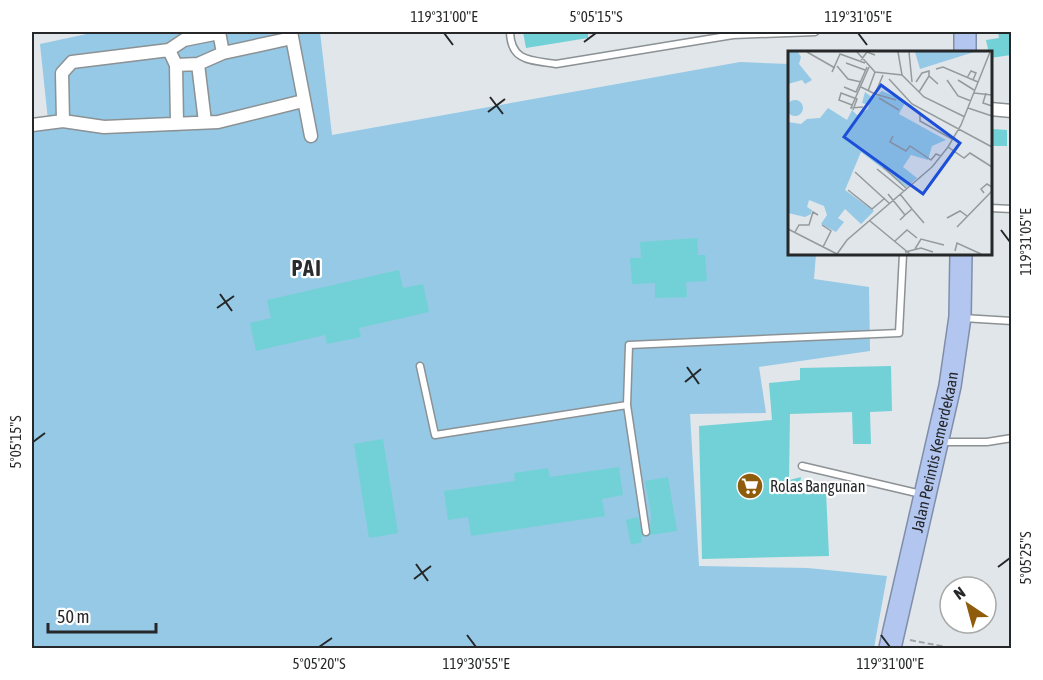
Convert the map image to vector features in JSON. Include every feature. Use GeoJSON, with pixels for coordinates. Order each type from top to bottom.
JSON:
{"type":"FeatureCollection","features":[{"type":"Feature","properties":{"kind":"highway"},"geometry":{"type":"LineString","coordinates":[[965,32],[965,51]]}},
{"type":"Feature","properties":{"kind":"highway","name":"Jalan Perintis Kemerdekaan"},"geometry":{"type":"LineString","coordinates":[[891,643],[950,386],[960,317],[961,255]]}},
{"type":"Feature","properties":{"kind":"street"},"geometry":{"type":"LineString","coordinates":[[63,121],[62,73],[72,62],[169,50],[184,40],[219,32],[223,53]]}},
{"type":"Feature","properties":{"kind":"street"},"geometry":{"type":"LineString","coordinates":[[176,65],[198,64],[223,53],[291,35],[310,136]]}},
{"type":"Feature","properties":{"kind":"street"},"geometry":{"type":"LineString","coordinates":[[169,50],[176,65],[177,124]]}},
{"type":"Feature","properties":{"kind":"street"},"geometry":{"type":"LineString","coordinates":[[198,64],[204,122]]}},
{"type":"Feature","properties":{"kind":"street"},"geometry":{"type":"LineString","coordinates":[[32,125],[63,121],[104,127],[218,122],[303,101]]}},
{"type":"Feature","properties":{"kind":"street"},"geometry":{"type":"LineString","coordinates":[[992,109],[1011,111]]}},
{"type":"Feature","properties":{"kind":"lane"},"geometry":{"type":"LineString","coordinates":[[510,32],[510,46],[515,53],[531,60],[556,64],[733,35],[815,32]]}},
{"type":"Feature","properties":{"kind":"lane"},"geometry":{"type":"LineString","coordinates":[[992,208],[1011,209]]}},
{"type":"Feature","properties":{"kind":"lane"},"geometry":{"type":"LineString","coordinates":[[646,532],[627,405],[629,345],[899,333],[903,255]]}},
{"type":"Feature","properties":{"kind":"lane"},"geometry":{"type":"LineString","coordinates":[[960,317],[1011,321]]}},
{"type":"Feature","properties":{"kind":"lane"},"geometry":{"type":"LineString","coordinates":[[420,366],[435,435],[627,405]]}},
{"type":"Feature","properties":{"kind":"lane"},"geometry":{"type":"LineString","coordinates":[[937,442],[987,442],[1011,438]]}},
{"type":"Feature","properties":{"kind":"lane"},"geometry":{"type":"LineString","coordinates":[[802,466],[924,495]]}},
{"type":"Feature","properties":{"kind":"path"},"geometry":{"type":"LineString","coordinates":[[891,643],[951,648]]}},
{"type":"Feature","properties":{"kind":"shaded area"},"geometry":{"type":"Polygon","coordinates":[[[96,32],[320,32],[332,135],[740,62],[788,64],[788,255],[816,255],[814,279],[869,287],[870,351],[759,367],[766,413],[690,414],[699,566],[808,568],[887,576],[874,648],[32,648],[32,125],[48,120],[40,44],[96,32]]]}},
{"type":"Feature","properties":{"kind":"building"},"geometry":{"type":"Polygon","coordinates":[[[523,32],[588,32],[588,38],[526,48],[523,32]]]}},
{"type":"Feature","properties":{"kind":"building"},"geometry":{"type":"Polygon","coordinates":[[[998,32],[1011,32],[1011,55],[992,58],[992,51],[988,51],[986,40],[999,38],[998,32]]]}},
{"type":"Feature","properties":{"kind":"building"},"geometry":{"type":"Polygon","coordinates":[[[993,129],[1007,130],[1007,146],[992,146],[993,129]]]}},
{"type":"Feature","properties":{"kind":"building"},"geometry":{"type":"Polygon","coordinates":[[[697,238],[698,255],[705,255],[707,281],[686,282],[687,297],[655,298],[655,283],[632,284],[630,258],[641,258],[640,242],[697,238]]]}},
{"type":"Feature","properties":{"kind":"building"},"geometry":{"type":"Polygon","coordinates":[[[399,270],[403,288],[423,284],[429,312],[359,328],[361,337],[327,344],[325,335],[256,351],[250,323],[271,318],[267,300],[399,270]]]}},
{"type":"Feature","properties":{"kind":"building","name":"Rolas Bangunan"},"geometry":{"type":"Polygon","coordinates":[[[891,366],[892,411],[870,412],[871,444],[853,444],[852,412],[790,414],[789,480],[801,477],[799,493],[826,492],[829,556],[702,559],[699,426],[772,420],[769,383],[800,380],[800,368],[891,366]]]}},
{"type":"Feature","properties":{"kind":"building"},"geometry":{"type":"Polygon","coordinates":[[[383,439],[398,533],[369,538],[354,444],[383,439]]]}},
{"type":"Feature","properties":{"kind":"building"},"geometry":{"type":"Polygon","coordinates":[[[619,467],[623,495],[602,499],[605,516],[471,536],[468,517],[448,520],[444,491],[515,481],[514,473],[548,468],[550,477],[619,467]]]}},
{"type":"Feature","properties":{"kind":"building"},"geometry":{"type":"Polygon","coordinates":[[[668,477],[677,531],[650,535],[651,514],[645,481],[668,477]]]}},
{"type":"Feature","properties":{"kind":"building"},"geometry":{"type":"Polygon","coordinates":[[[638,517],[644,537],[641,537],[642,542],[631,545],[626,520],[638,517]]]}},
{"type":"Feature","properties":{"kind":"place","name":"Rolas Bangunan"},"geometry":{"type":"Point","coordinates":[750,486]}},
{"type":"Feature","properties":{"kind":"district","name":"PAI"},"geometry":{"type":"Point","coordinates":[307,268]}}]}
